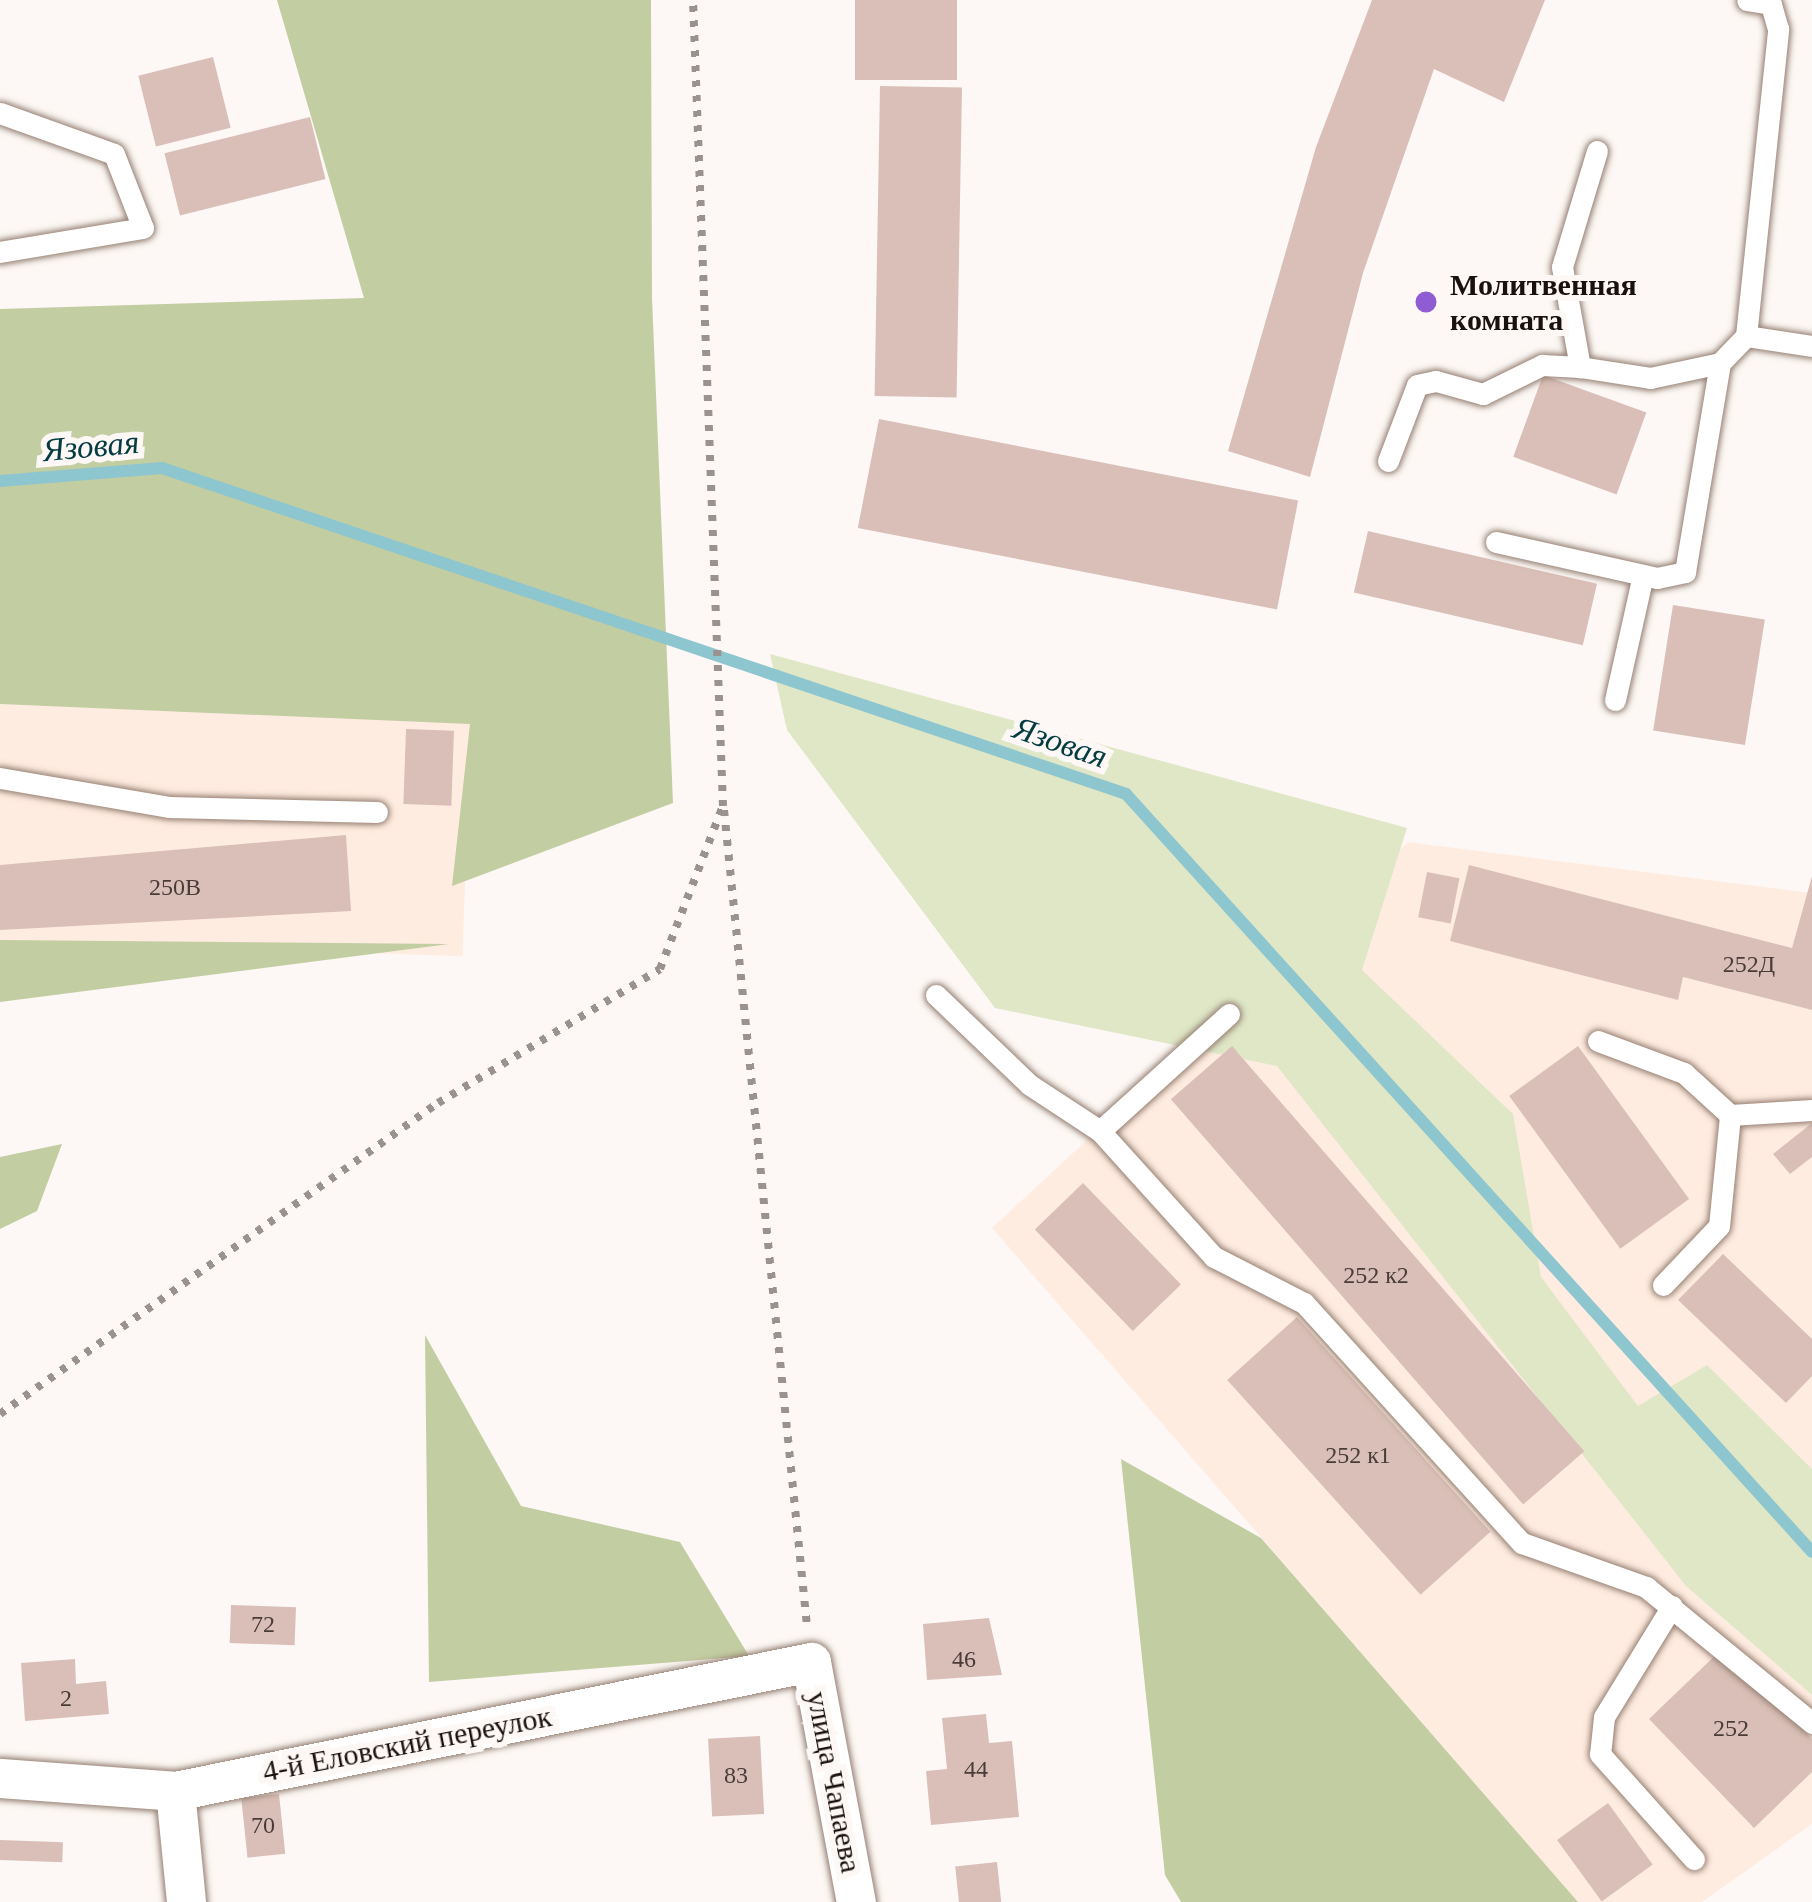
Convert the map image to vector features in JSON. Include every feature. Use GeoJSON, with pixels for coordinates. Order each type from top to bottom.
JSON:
{"type":"FeatureCollection","features":[{"type":"Feature","properties":{"kind":"street","name":"4-й Еловский переулок"},"geometry":{"type":"LineString","coordinates":[[0,1778],[175,1790],[811,1662]]}},
{"type":"Feature","properties":{"kind":"street","name":"улица Чапаева"},"geometry":{"type":"LineString","coordinates":[[811,1662],[856,1902]]}},
{"type":"Feature","properties":{"kind":"street"},"geometry":{"type":"LineString","coordinates":[[175,1790],[186,1902]]}},
{"type":"Feature","properties":{"kind":"lane"},"geometry":{"type":"LineString","coordinates":[[1388,461],[1418,385],[1436,381],[1483,394],[1542,365],[1650,378],[1720,362],[1746,336],[1778,29],[1771,4],[1747,0]]}},
{"type":"Feature","properties":{"kind":"lane"},"geometry":{"type":"LineString","coordinates":[[0,113],[114,154],[143,228],[0,253]]}},
{"type":"Feature","properties":{"kind":"lane"},"geometry":{"type":"LineString","coordinates":[[1580,367],[1562,267],[1597,151]]}},
{"type":"Feature","properties":{"kind":"lane"},"geometry":{"type":"LineString","coordinates":[[1746,336],[1812,346]]}},
{"type":"Feature","properties":{"kind":"lane"},"geometry":{"type":"LineString","coordinates":[[1496,542],[1643,575],[1685,572],[1720,362]]}},
{"type":"Feature","properties":{"kind":"lane"},"geometry":{"type":"LineString","coordinates":[[1615,700],[1643,575]]}},
{"type":"Feature","properties":{"kind":"lane"},"geometry":{"type":"LineString","coordinates":[[0,778],[169,807],[377,812]]}},
{"type":"Feature","properties":{"kind":"lane"},"geometry":{"type":"LineString","coordinates":[[936,995],[1030,1085],[1100,1131],[1214,1257],[1304,1303],[1522,1544],[1646,1587],[1812,1723]]}},
{"type":"Feature","properties":{"kind":"lane"},"geometry":{"type":"LineString","coordinates":[[1100,1131],[1229,1013]]}},
{"type":"Feature","properties":{"kind":"lane"},"geometry":{"type":"LineString","coordinates":[[1598,1041],[1684,1073],[1730,1114],[1812,1110]]}},
{"type":"Feature","properties":{"kind":"lane"},"geometry":{"type":"LineString","coordinates":[[1663,1285],[1719,1226],[1730,1114]]}},
{"type":"Feature","properties":{"kind":"lane"},"geometry":{"type":"LineString","coordinates":[[1672,1606],[1598,1733],[1611,1773],[1694,1859]]}},
{"type":"Feature","properties":{"kind":"path"},"geometry":{"type":"LineString","coordinates":[[692,0],[723,806],[811,1662]]}},
{"type":"Feature","properties":{"kind":"path"},"geometry":{"type":"LineString","coordinates":[[0,1414],[438,1103],[660,969],[723,806]]}},
{"type":"Feature","properties":{"kind":"shaded area"},"geometry":{"type":"Polygon","coordinates":[[[0,704],[471,720],[462,956],[0,940],[0,704]]]}},
{"type":"Feature","properties":{"kind":"shaded area"},"geometry":{"type":"Polygon","coordinates":[[[1408,842],[1812,893],[1812,1824],[1702,1902],[1578,1902],[992,1228],[1408,842]]]}},
{"type":"Feature","properties":{"kind":"green space"},"geometry":{"type":"Polygon","coordinates":[[[277,0],[651,0],[652,298],[673,803],[452,886],[470,724],[0,704],[0,309],[364,298],[277,0]]]}},
{"type":"Feature","properties":{"kind":"green space"},"geometry":{"type":"Polygon","coordinates":[[[770,654],[1407,828],[1362,970],[1513,1114],[1541,1277],[1638,1406],[1707,1365],[1812,1469],[1812,1695],[1686,1586],[1277,1066],[995,1008],[787,730],[770,654]]]}},
{"type":"Feature","properties":{"kind":"green space"},"geometry":{"type":"Polygon","coordinates":[[[0,940],[449,944],[0,1002],[0,940]]]}},
{"type":"Feature","properties":{"kind":"green space"},"geometry":{"type":"Polygon","coordinates":[[[62,1144],[37,1211],[0,1229],[0,1157],[62,1144]]]}},
{"type":"Feature","properties":{"kind":"green space"},"geometry":{"type":"Polygon","coordinates":[[[425,1335],[521,1506],[680,1542],[749,1656],[429,1682],[425,1335]]]}},
{"type":"Feature","properties":{"kind":"green space"},"geometry":{"type":"Polygon","coordinates":[[[1121,1459],[1261,1538],[1578,1902],[1181,1902],[1165,1875],[1121,1459]]]}},
{"type":"Feature","properties":{"kind":"building"},"geometry":{"type":"Polygon","coordinates":[[[855,0],[957,0],[957,80],[855,80],[855,0]]]}},
{"type":"Feature","properties":{"kind":"building"},"geometry":{"type":"Polygon","coordinates":[[[1372,0],[1545,0],[1504,102],[1434,69],[1363,273],[1310,477],[1228,451],[1316,147],[1372,0]]]}},
{"type":"Feature","properties":{"kind":"building"},"geometry":{"type":"Polygon","coordinates":[[[213,57],[231,128],[156,146],[138,76],[213,57]]]}},
{"type":"Feature","properties":{"kind":"building"},"geometry":{"type":"Polygon","coordinates":[[[880,86],[962,87],[957,397],[875,396],[880,86]]]}},
{"type":"Feature","properties":{"kind":"building"},"geometry":{"type":"Polygon","coordinates":[[[310,117],[325,179],[180,215],[164,153],[310,117]]]}},
{"type":"Feature","properties":{"kind":"building"},"geometry":{"type":"Polygon","coordinates":[[[1543,375],[1646,413],[1617,494],[1513,457],[1543,375]]]}},
{"type":"Feature","properties":{"kind":"building"},"geometry":{"type":"Polygon","coordinates":[[[879,419],[1298,500],[1277,609],[858,528],[879,419]]]}},
{"type":"Feature","properties":{"kind":"building"},"geometry":{"type":"Polygon","coordinates":[[[1368,531],[1597,584],[1583,645],[1354,592],[1368,531]]]}},
{"type":"Feature","properties":{"kind":"building"},"geometry":{"type":"Polygon","coordinates":[[[1673,605],[1765,620],[1745,745],[1653,730],[1673,605]]]}},
{"type":"Feature","properties":{"kind":"building"},"geometry":{"type":"Polygon","coordinates":[[[406,729],[454,731],[451,806],[403,804],[406,729]]]}},
{"type":"Feature","properties":{"kind":"building"},"geometry":{"type":"Polygon","coordinates":[[[346,835],[351,911],[0,930],[0,865],[346,835]]]}},
{"type":"Feature","properties":{"kind":"building"},"geometry":{"type":"Polygon","coordinates":[[[1469,865],[1792,948],[1812,876],[1812,1010],[1683,977],[1678,1000],[1450,941],[1469,865]]]}},
{"type":"Feature","properties":{"kind":"building"},"geometry":{"type":"Polygon","coordinates":[[[1427,872],[1459,878],[1451,923],[1418,917],[1427,872]]]}},
{"type":"Feature","properties":{"kind":"building"},"geometry":{"type":"Polygon","coordinates":[[[1232,1046],[1584,1451],[1523,1504],[1171,1099],[1232,1046]]]}},
{"type":"Feature","properties":{"kind":"building"},"geometry":{"type":"Polygon","coordinates":[[[1578,1046],[1689,1199],[1620,1249],[1509,1096],[1578,1046]]]}},
{"type":"Feature","properties":{"kind":"building"},"geometry":{"type":"Polygon","coordinates":[[[1812,1123],[1812,1157],[1790,1174],[1773,1154],[1812,1123]]]}},
{"type":"Feature","properties":{"kind":"building"},"geometry":{"type":"Polygon","coordinates":[[[1083,1183],[1181,1284],[1133,1331],[1035,1230],[1083,1183]]]}},
{"type":"Feature","properties":{"kind":"building"},"geometry":{"type":"Polygon","coordinates":[[[1723,1254],[1812,1339],[1812,1376],[1786,1403],[1678,1300],[1723,1254]]]}},
{"type":"Feature","properties":{"kind":"building"},"geometry":{"type":"Polygon","coordinates":[[[1297,1317],[1490,1532],[1421,1595],[1227,1380],[1297,1317]]]}},
{"type":"Feature","properties":{"kind":"building"},"geometry":{"type":"Polygon","coordinates":[[[231,1605],[296,1607],[295,1645],[230,1643],[231,1605]]]}},
{"type":"Feature","properties":{"kind":"building"},"geometry":{"type":"Polygon","coordinates":[[[989,1618],[1002,1675],[927,1680],[923,1624],[989,1618]]]}},
{"type":"Feature","properties":{"kind":"building"},"geometry":{"type":"Polygon","coordinates":[[[1724,1647],[1812,1739],[1812,1772],[1754,1828],[1649,1719],[1724,1647]]]}},
{"type":"Feature","properties":{"kind":"building"},"geometry":{"type":"Polygon","coordinates":[[[75,1659],[76,1684],[106,1681],[109,1714],[25,1721],[21,1663],[75,1659]]]}},
{"type":"Feature","properties":{"kind":"building"},"geometry":{"type":"Polygon","coordinates":[[[986,1714],[989,1743],[1012,1741],[1019,1817],[931,1825],[926,1771],[947,1769],[942,1718],[986,1714]]]}},
{"type":"Feature","properties":{"kind":"building"},"geometry":{"type":"Polygon","coordinates":[[[760,1736],[764,1814],[712,1817],[708,1739],[760,1736]]]}},
{"type":"Feature","properties":{"kind":"building"},"geometry":{"type":"Polygon","coordinates":[[[279,1794],[285,1854],[247,1858],[241,1798],[279,1794]]]}},
{"type":"Feature","properties":{"kind":"building"},"geometry":{"type":"Polygon","coordinates":[[[1608,1803],[1653,1864],[1602,1902],[1557,1840],[1608,1803]]]}},
{"type":"Feature","properties":{"kind":"building"},"geometry":{"type":"Polygon","coordinates":[[[0,1840],[63,1842],[62,1862],[0,1860],[0,1840]]]}},
{"type":"Feature","properties":{"kind":"building"},"geometry":{"type":"Polygon","coordinates":[[[997,1862],[1001,1902],[959,1902],[955,1866],[997,1862]]]}},
{"type":"Feature","properties":{"kind":"waterway","name":"Язовая"},"geometry":{"type":"LineString","coordinates":[[0,481],[162,468],[1126,794],[1812,1552]]}},
{"type":"Feature","properties":{"kind":"place","name":"Молитвенная комната"},"geometry":{"type":"Point","coordinates":[1426,302]}}]}
